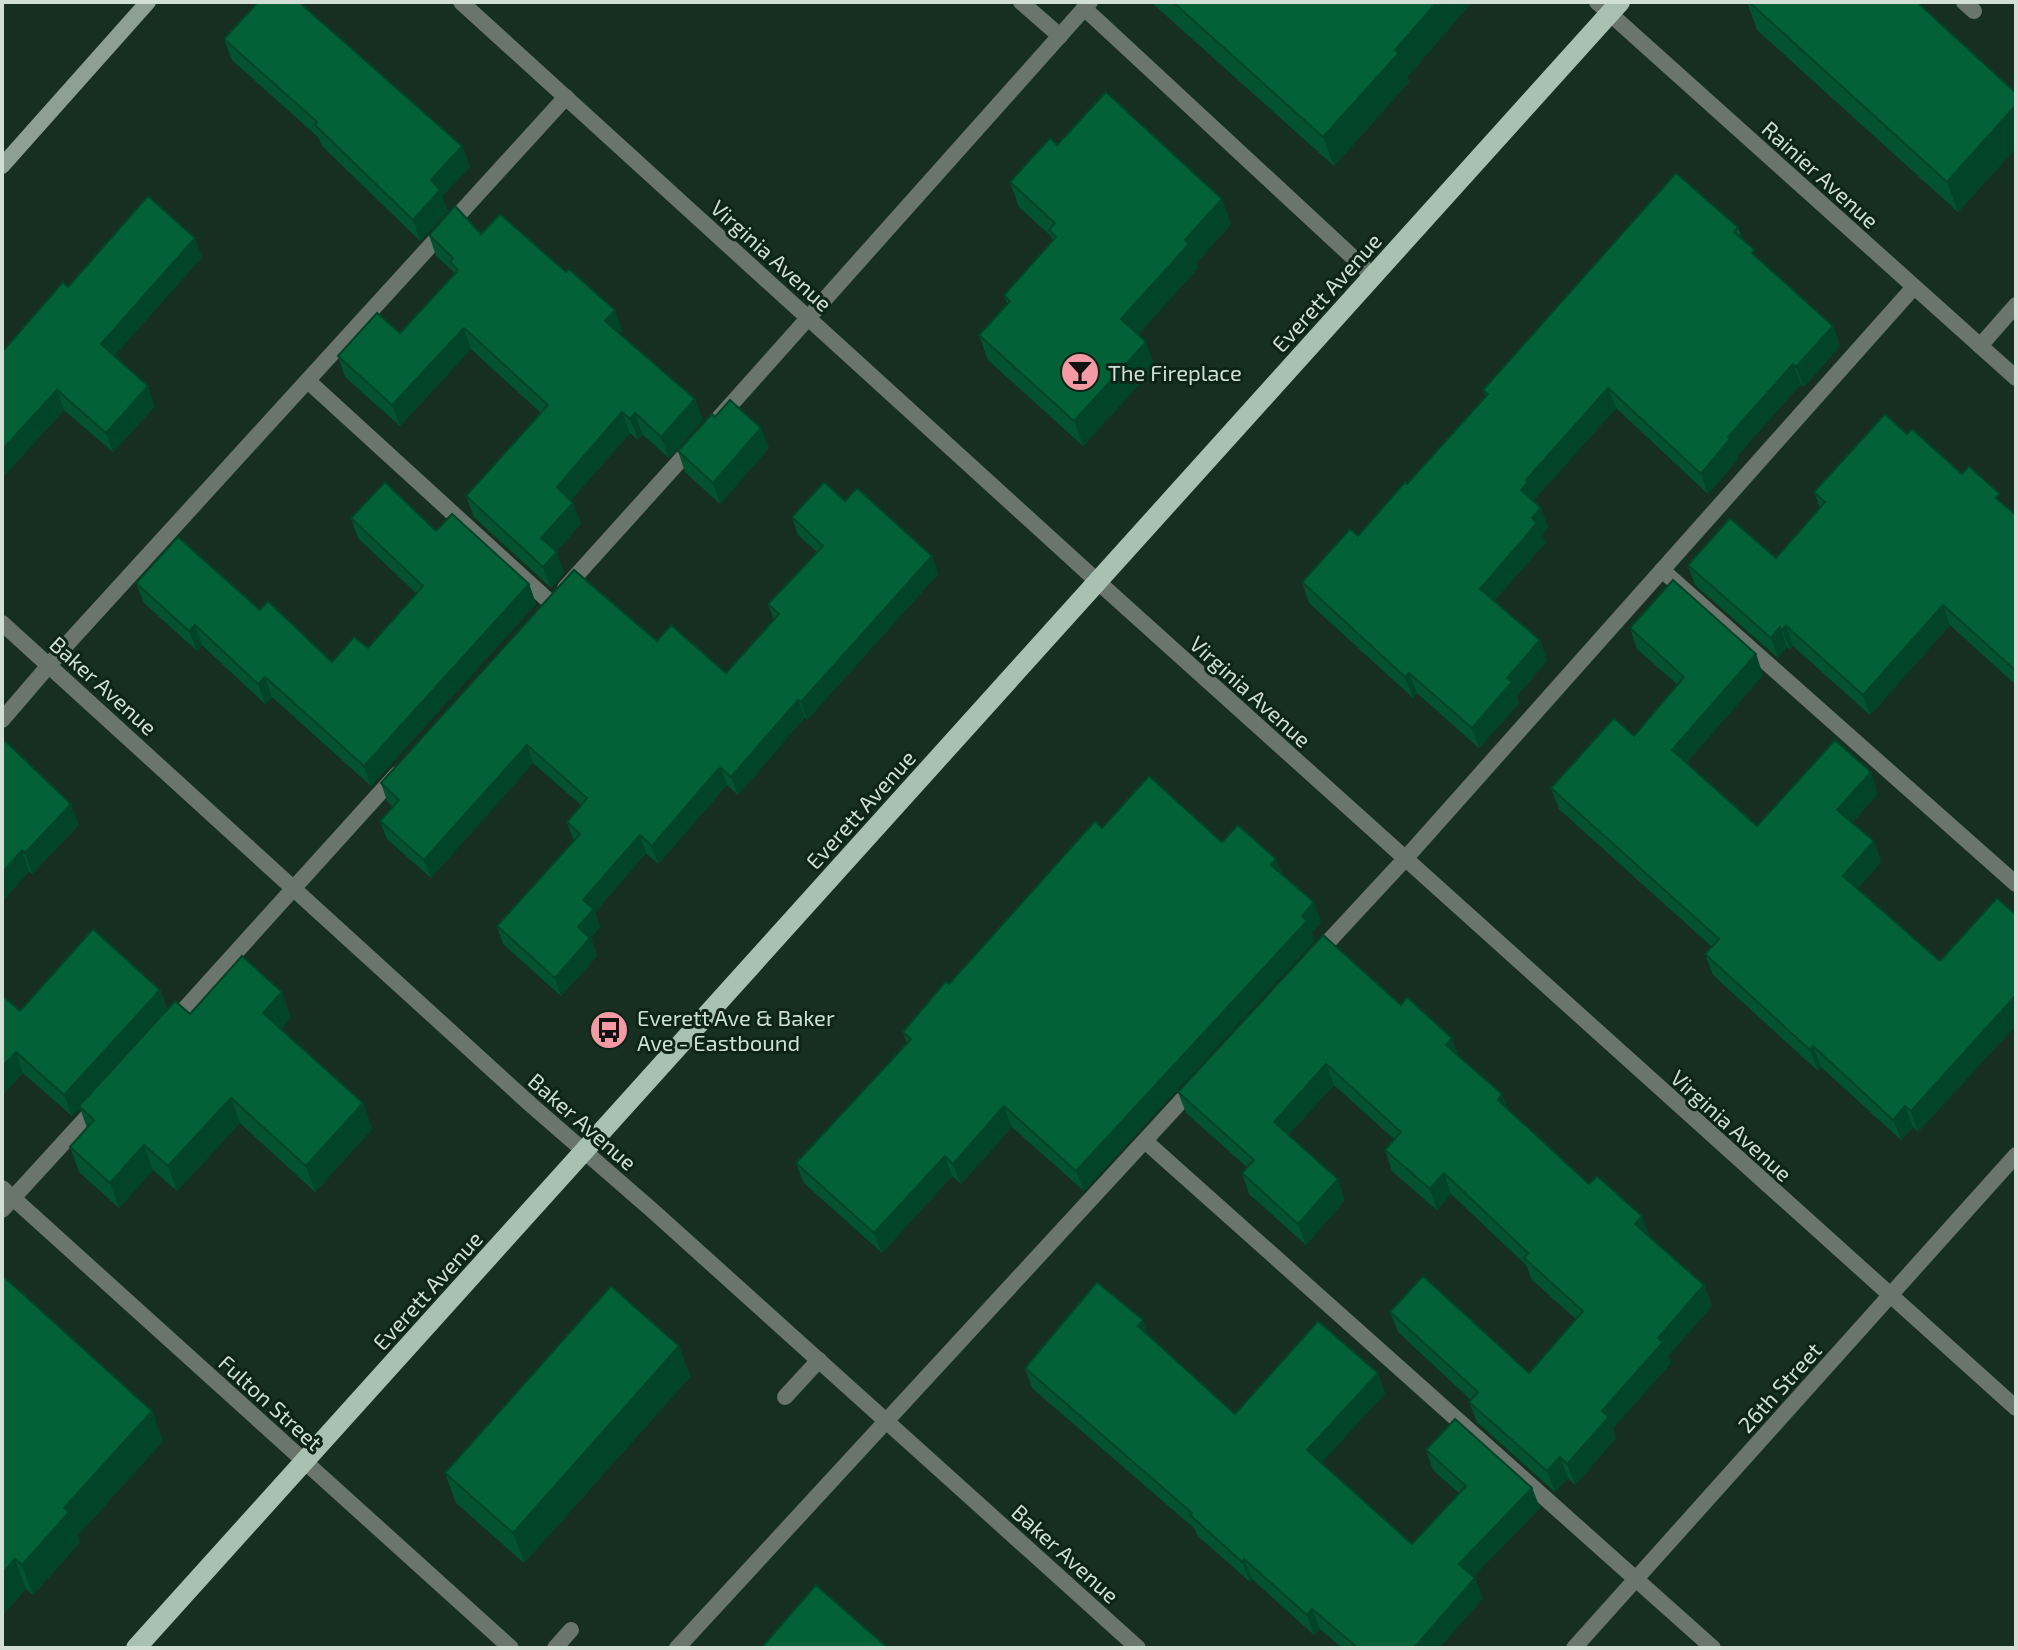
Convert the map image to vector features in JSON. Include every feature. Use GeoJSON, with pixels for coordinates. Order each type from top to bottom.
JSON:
{"type":"FeatureCollection","features":[{"type":"Feature","properties":{"kind":"main road","name":"Everett Avenue"},"geometry":{"type":"LineString","coordinates":[[136,1648],[1373,276],[1609,6]]}},
{"type":"Feature","properties":{"kind":"street"},"geometry":{"type":"LineString","coordinates":[[2,166],[148,2]]}},
{"type":"Feature","properties":{"kind":"street","name":"Virginia Avenue"},"geometry":{"type":"LineString","coordinates":[[461,2],[1097,581],[2016,1408]]}},
{"type":"Feature","properties":{"kind":"street"},"geometry":{"type":"LineString","coordinates":[[1021,2],[1060,36]]}},
{"type":"Feature","properties":{"kind":"street"},"geometry":{"type":"LineString","coordinates":[[308,381],[546,609],[1087,5],[1373,276]]}},
{"type":"Feature","properties":{"kind":"street","name":"Rainier Avenue"},"geometry":{"type":"LineString","coordinates":[[1609,6],[2016,378]]}},
{"type":"Feature","properties":{"kind":"street"},"geometry":{"type":"LineString","coordinates":[[2,720],[566,97]]}},
{"type":"Feature","properties":{"kind":"street"},"geometry":{"type":"LineString","coordinates":[[1305,967],[1405,859],[1914,287]]}},
{"type":"Feature","properties":{"kind":"street"},"geometry":{"type":"LineString","coordinates":[[1980,346],[2016,305]]}},
{"type":"Feature","properties":{"kind":"street"},"geometry":{"type":"LineString","coordinates":[[1662,570],[2016,884]]}},
{"type":"Feature","properties":{"kind":"street","name":"Baker Avenue"},"geometry":{"type":"LineString","coordinates":[[2,623],[584,1152],[1138,1648]]}},
{"type":"Feature","properties":{"kind":"street"},"geometry":{"type":"LineString","coordinates":[[158,1038],[412,757]]}},
{"type":"Feature","properties":{"kind":"street"},"geometry":{"type":"LineString","coordinates":[[677,1648],[1209,1071]]}},
{"type":"Feature","properties":{"kind":"street"},"geometry":{"type":"LineString","coordinates":[[6,1199],[106,1095]]}},
{"type":"Feature","properties":{"kind":"street"},"geometry":{"type":"LineString","coordinates":[[1145,1141],[1713,1648]]}},
{"type":"Feature","properties":{"kind":"street","name":"26th Street"},"geometry":{"type":"LineString","coordinates":[[1574,1648],[2016,1155]]}},
{"type":"Feature","properties":{"kind":"street","name":"Fulton Street"},"geometry":{"type":"LineString","coordinates":[[6,1199],[511,1648]]}},
{"type":"Feature","properties":{"kind":"street"},"geometry":{"type":"LineString","coordinates":[[785,1397],[819,1360]]}},
{"type":"Feature","properties":{"kind":"street"},"geometry":{"type":"LineString","coordinates":[[555,1648],[571,1630]]}},
{"type":"Feature","properties":{"kind":"building"},"geometry":{"type":"Polygon","coordinates":[[[258,2],[299,2],[462,146],[431,180],[440,190],[413,220],[315,125],[317,122],[224,39],[258,2]]]}},
{"type":"Feature","properties":{"kind":"building"},"geometry":{"type":"Polygon","coordinates":[[[1173,2],[1437,2],[1395,50],[1399,53],[1323,137],[1173,2]]]}},
{"type":"Feature","properties":{"kind":"building"},"geometry":{"type":"Polygon","coordinates":[[[1749,2],[1917,2],[2016,93],[2016,105],[1947,182],[1749,2]]]}},
{"type":"Feature","properties":{"kind":"building"},"geometry":{"type":"Polygon","coordinates":[[[1106,92],[1222,199],[1185,240],[1189,244],[1121,319],[1146,342],[1074,421],[979,335],[1010,301],[1004,295],[1056,237],[1049,230],[1055,223],[1010,182],[1050,138],[1057,145],[1106,92]]]}},
{"type":"Feature","properties":{"kind":"building"},"geometry":{"type":"Polygon","coordinates":[[[1676,173],[1738,227],[1734,232],[1755,250],[1752,253],[1833,326],[1796,367],[1793,364],[1728,437],[1730,439],[1701,474],[1608,388],[1526,480],[1528,482],[1521,490],[1541,508],[1532,518],[1537,523],[1480,589],[1540,640],[1507,678],[1512,682],[1472,728],[1409,673],[1405,677],[1302,582],[1350,529],[1358,536],[1405,482],[1407,484],[1488,394],[1483,390],[1676,173]]]}},
{"type":"Feature","properties":{"kind":"building"},"geometry":{"type":"Polygon","coordinates":[[[148,196],[195,238],[101,344],[148,386],[106,433],[57,390],[2,450],[2,352],[63,282],[68,287],[148,196]]]}},
{"type":"Feature","properties":{"kind":"building"},"geometry":{"type":"Polygon","coordinates":[[[455,206],[481,234],[500,214],[566,272],[569,269],[615,310],[605,321],[695,399],[661,437],[635,413],[630,419],[622,412],[557,487],[573,503],[541,538],[557,552],[543,567],[466,496],[548,405],[464,328],[392,405],[338,356],[377,313],[400,333],[458,270],[450,262],[453,258],[429,235],[455,206]]]}},
{"type":"Feature","properties":{"kind":"building"},"geometry":{"type":"Polygon","coordinates":[[[730,400],[761,428],[713,483],[678,451],[712,414],[715,417],[730,400]]]}},
{"type":"Feature","properties":{"kind":"building"},"geometry":{"type":"Polygon","coordinates":[[[1885,414],[1907,434],[1912,429],[1962,474],[1969,466],[2000,494],[1996,498],[2016,515],[2016,671],[1943,605],[1863,695],[1786,626],[1782,630],[1780,627],[1771,638],[1688,565],[1730,518],[1776,558],[1825,502],[1814,492],[1885,414]]]}},
{"type":"Feature","properties":{"kind":"building"},"geometry":{"type":"Polygon","coordinates":[[[385,482],[436,531],[452,514],[529,584],[364,766],[265,677],[258,684],[195,625],[189,631],[136,583],[178,537],[260,610],[268,601],[332,662],[354,637],[368,648],[423,586],[351,518],[385,482]]]}},
{"type":"Feature","properties":{"kind":"building"},"geometry":{"type":"Polygon","coordinates":[[[824,482],[845,501],[857,488],[932,556],[731,777],[720,767],[652,846],[640,835],[583,900],[594,909],[578,927],[590,938],[555,978],[497,926],[580,834],[567,822],[587,798],[527,745],[424,860],[380,821],[399,800],[381,783],[574,570],[657,641],[671,625],[726,673],[779,614],[768,604],[823,546],[792,517],[824,482]]]}},
{"type":"Feature","properties":{"kind":"building"},"geometry":{"type":"Polygon","coordinates":[[[1673,580],[1756,654],[1672,750],[1757,826],[1835,740],[1871,772],[1837,810],[1874,841],[1843,876],[1940,961],[1997,898],[2016,915],[2016,995],[1911,1111],[1905,1106],[1893,1120],[1813,1046],[1810,1050],[1705,954],[1719,939],[1551,788],[1614,718],[1634,736],[1684,677],[1630,628],[1673,580]]]}},
{"type":"Feature","properties":{"kind":"building"},"geometry":{"type":"Polygon","coordinates":[[[2,738],[71,804],[2,873],[2,738]]]}},
{"type":"Feature","properties":{"kind":"building"},"geometry":{"type":"Polygon","coordinates":[[[1149,776],[1222,842],[1238,825],[1276,859],[1271,865],[1314,902],[1302,916],[1307,921],[1076,1171],[1004,1106],[953,1164],[945,1156],[874,1233],[796,1163],[911,1039],[903,1032],[946,981],[949,984],[1095,821],[1102,828],[1149,776]]]}},
{"type":"Feature","properties":{"kind":"building"},"geometry":{"type":"Polygon","coordinates":[[[93,929],[160,990],[64,1095],[16,1052],[2,1067],[2,995],[20,1011],[93,929]]]}},
{"type":"Feature","properties":{"kind":"building"},"geometry":{"type":"Polygon","coordinates":[[[1323,935],[1401,1005],[1407,997],[1452,1038],[1446,1045],[1502,1094],[1498,1100],[1589,1184],[1597,1176],[1642,1216],[1635,1224],[1704,1285],[1658,1338],[1663,1342],[1602,1411],[1609,1417],[1567,1464],[1560,1457],[1547,1471],[1469,1402],[1478,1392],[1390,1312],[1423,1276],[1529,1373],[1583,1311],[1524,1258],[1528,1253],[1444,1173],[1430,1189],[1385,1150],[1401,1132],[1326,1064],[1274,1122],[1338,1179],[1298,1224],[1242,1173],[1254,1160],[1178,1092],[1323,935]]]}},
{"type":"Feature","properties":{"kind":"building"},"geometry":{"type":"Polygon","coordinates":[[[242,956],[282,992],[263,1013],[363,1103],[306,1166],[231,1098],[168,1166],[144,1145],[110,1183],[70,1147],[94,1120],[79,1106],[175,1001],[190,1014],[242,956]]]}},
{"type":"Feature","properties":{"kind":"building"},"geometry":{"type":"Polygon","coordinates":[[[2,1275],[152,1411],[64,1508],[69,1512],[22,1565],[15,1559],[2,1574],[2,1275]]]}},
{"type":"Feature","properties":{"kind":"building"},"geometry":{"type":"Polygon","coordinates":[[[1097,1282],[1143,1320],[1138,1326],[1235,1414],[1318,1321],[1378,1373],[1307,1450],[1412,1544],[1466,1486],[1426,1450],[1455,1419],[1532,1488],[1459,1564],[1475,1578],[1414,1648],[1358,1648],[1312,1609],[1307,1615],[1244,1559],[1242,1562],[1190,1515],[1192,1513],[1025,1368],[1097,1282]]]}},
{"type":"Feature","properties":{"kind":"building"},"geometry":{"type":"Polygon","coordinates":[[[611,1286],[679,1346],[513,1533],[445,1473],[611,1286]]]}},
{"type":"Feature","properties":{"kind":"building"},"geometry":{"type":"Polygon","coordinates":[[[816,1585],[888,1648],[761,1648],[816,1585]]]}},
{"type":"Feature","properties":{"kind":"place","name":"The Fireplace"},"geometry":{"type":"Point","coordinates":[1080,372]}},
{"type":"Feature","properties":{"kind":"place","name":"Everett Ave & Baker Ave - Eastbound"},"geometry":{"type":"Point","coordinates":[609,1030]}}]}
